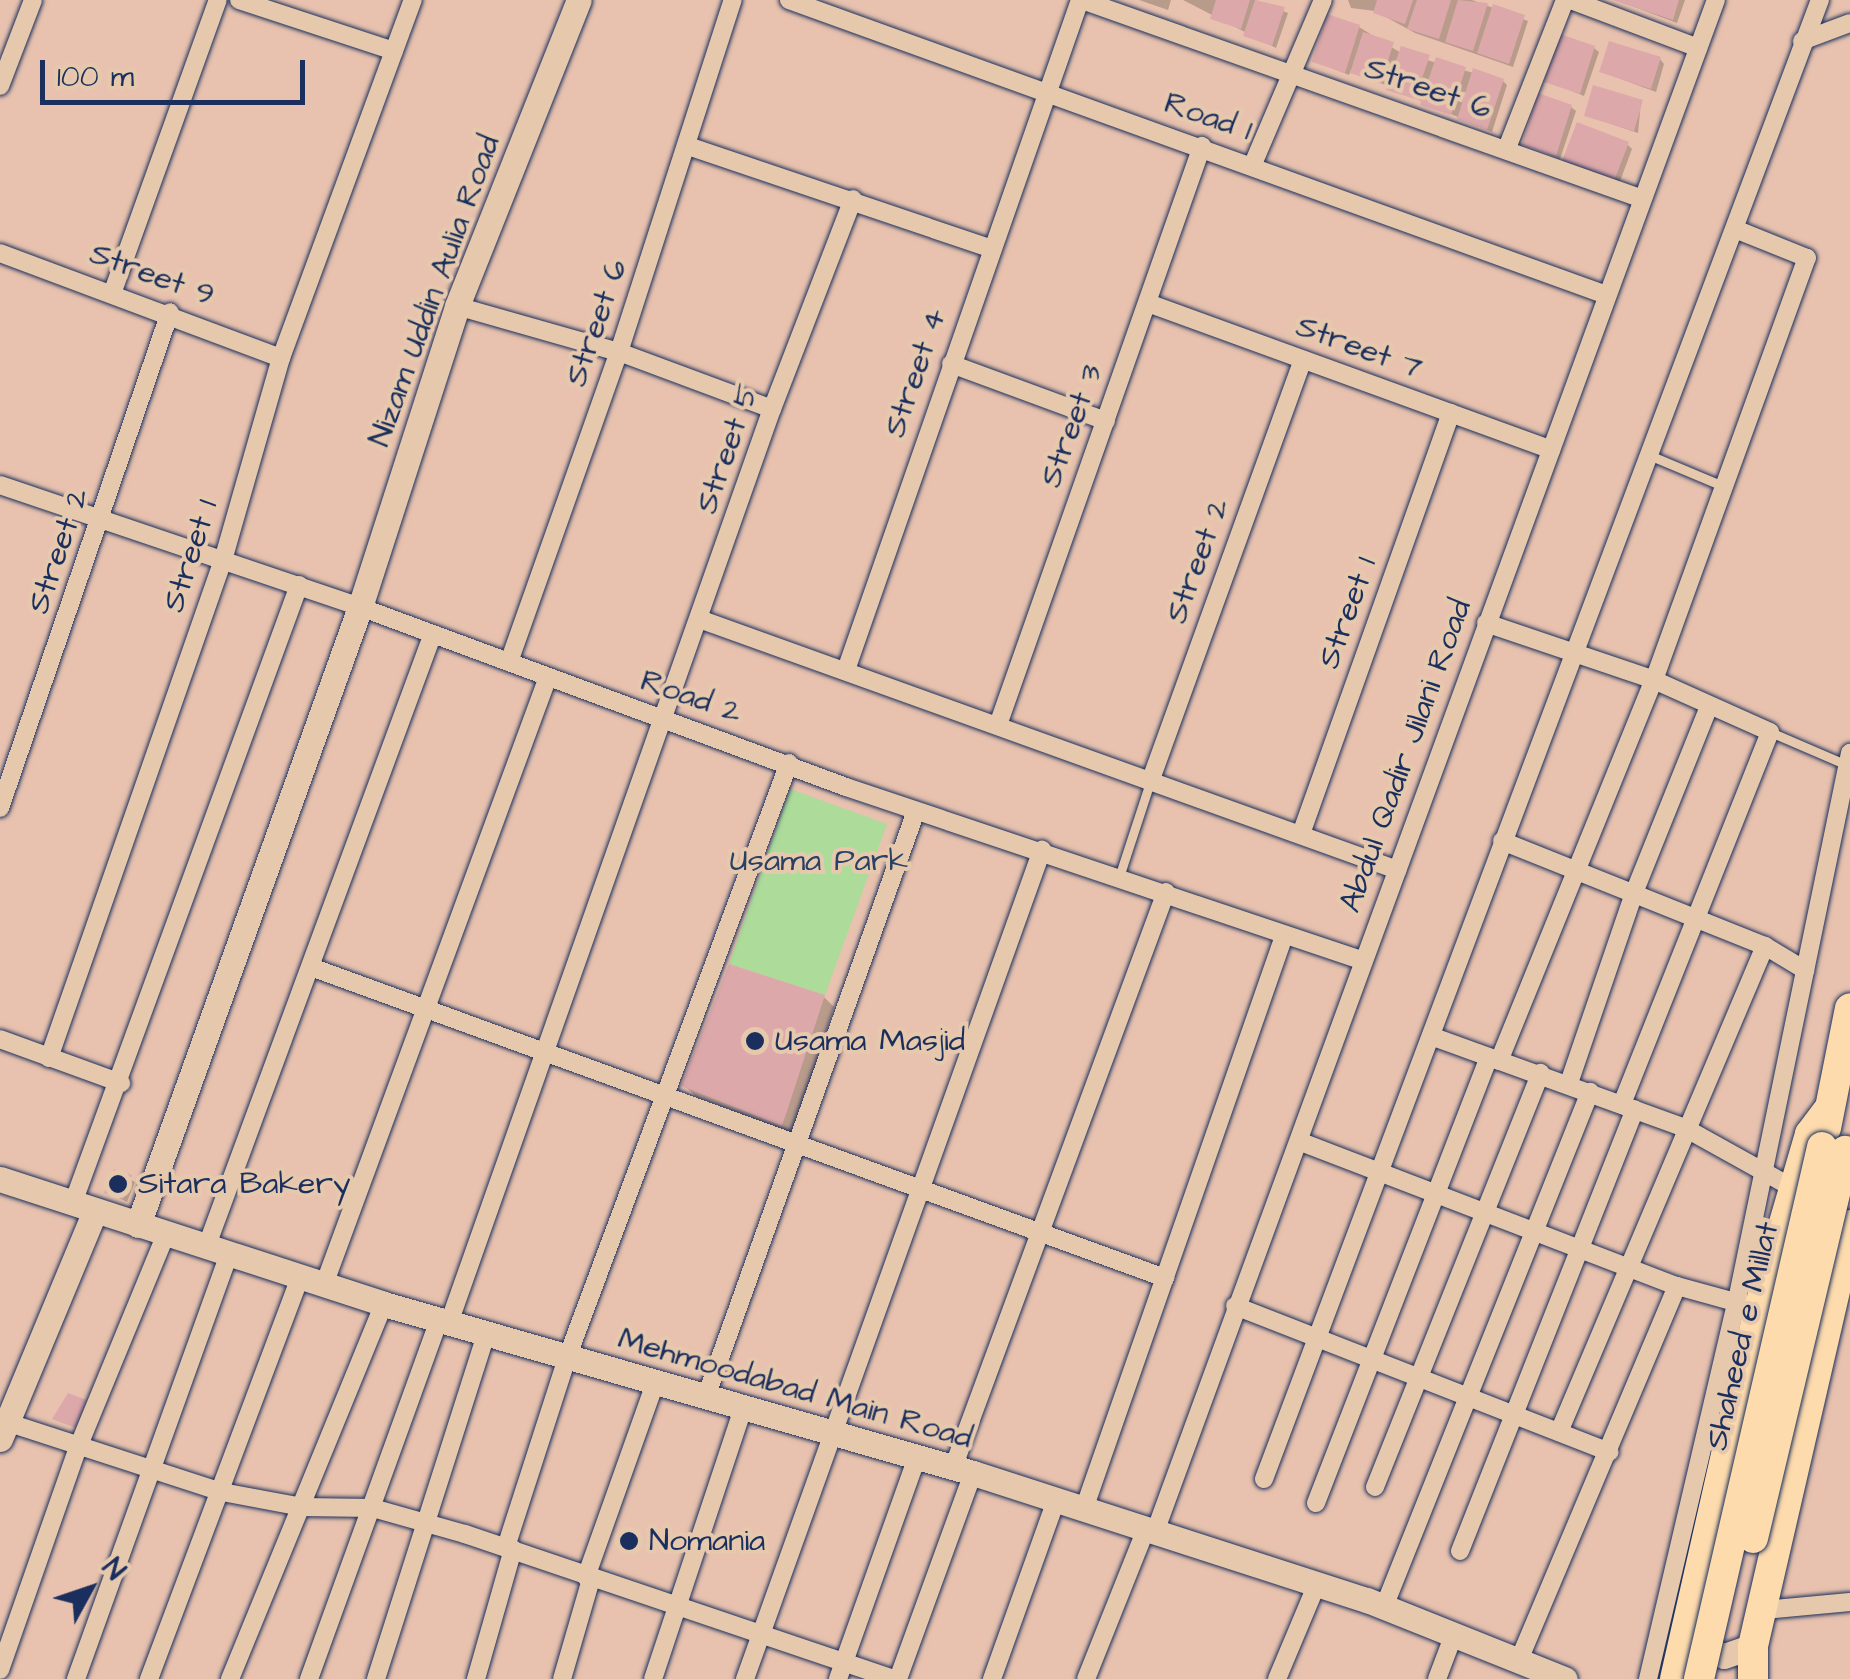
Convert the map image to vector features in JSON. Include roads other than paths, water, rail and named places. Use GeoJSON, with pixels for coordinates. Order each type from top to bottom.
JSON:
{"type":"FeatureCollection","features":[{"type":"Feature","properties":{"kind":"main road","name":"Nizam Uddin Aulia Road"},"geometry":{"type":"LineString","coordinates":[[138,1225],[360,607],[458,306],[579,0]]}},
{"type":"Feature","properties":{"kind":"main road","name":"Shaheed e Millat"},"geometry":{"type":"LineString","coordinates":[[1720,1679],[1836,1134],[1850,1008]]}},
{"type":"Feature","properties":{"kind":"main road"},"geometry":{"type":"LineString","coordinates":[[1674,1679],[1748,1305],[1810,1134],[1836,1134]]}},
{"type":"Feature","properties":{"kind":"main road","name":"Shaheed e Millat"},"geometry":{"type":"LineString","coordinates":[[1699,1679],[1836,1134]]}},
{"type":"Feature","properties":{"kind":"main road","name":"Mehmoodabad Main Road"},"geometry":{"type":"LineString","coordinates":[[0,1178],[384,1304],[963,1470],[1384,1606],[1566,1679]]}},
{"type":"Feature","properties":{"kind":"main road"},"geometry":{"type":"LineString","coordinates":[[2,1427],[84,1207]]}},
{"type":"Feature","properties":{"kind":"main road"},"geometry":{"type":"LineString","coordinates":[[1753,1679],[1753,1646],[1850,1225]]}},
{"type":"Feature","properties":{"kind":"main road"},"geometry":{"type":"LineString","coordinates":[[1683,1623],[1692,1644],[1712,1655],[1753,1646]]}},
{"type":"Feature","properties":{"kind":"street"},"geometry":{"type":"LineString","coordinates":[[0,86],[33,0]]}},
{"type":"Feature","properties":{"kind":"street"},"geometry":{"type":"LineString","coordinates":[[114,291],[218,0]]}},
{"type":"Feature","properties":{"kind":"street"},"geometry":{"type":"LineString","coordinates":[[239,0],[394,51]]}},
{"type":"Feature","properties":{"kind":"street","name":"Street 1"},"geometry":{"type":"LineString","coordinates":[[50,1058],[223,560],[281,358],[413,0]]}},
{"type":"Feature","properties":{"kind":"street","name":"Street 6"},"geometry":{"type":"LineString","coordinates":[[509,662],[619,352],[733,0]]}},
{"type":"Feature","properties":{"kind":"street","name":"Road 1"},"geometry":{"type":"LineString","coordinates":[[788,0],[1046,96],[1253,164],[1606,295]]}},
{"type":"Feature","properties":{"kind":"street"},"geometry":{"type":"LineString","coordinates":[[1046,96],[1081,0]]}},
{"type":"Feature","properties":{"kind":"street","name":"Street 6"},"geometry":{"type":"LineString","coordinates":[[1081,0],[1640,198]]}},
{"type":"Feature","properties":{"kind":"street"},"geometry":{"type":"LineString","coordinates":[[1253,164],[1322,0]]}},
{"type":"Feature","properties":{"kind":"street"},"geometry":{"type":"LineString","coordinates":[[1507,148],[1568,0],[1698,48]]}},
{"type":"Feature","properties":{"kind":"street","name":"Abdul Qadir Jilani Road"},"geometry":{"type":"LineString","coordinates":[[1086,1679],[1150,1531],[1302,1142],[1640,198],[1716,0]]}},
{"type":"Feature","properties":{"kind":"street"},"geometry":{"type":"LineString","coordinates":[[1264,1479],[1321,1339],[1502,841],[1577,655],[1646,454],[1820,0]]}},
{"type":"Feature","properties":{"kind":"street"},"geometry":{"type":"LineString","coordinates":[[1802,41],[1850,23]]}},
{"type":"Feature","properties":{"kind":"street","name":"Street 4"},"geometry":{"type":"LineString","coordinates":[[846,670],[1046,96]]}},
{"type":"Feature","properties":{"kind":"street"},"geometry":{"type":"LineString","coordinates":[[688,146],[990,248]]}},
{"type":"Feature","properties":{"kind":"street","name":"Street 3"},"geometry":{"type":"LineString","coordinates":[[998,726],[1202,146]]}},
{"type":"Feature","properties":{"kind":"street","name":"Street 5"},"geometry":{"type":"LineString","coordinates":[[309,1679],[549,1052],[772,410],[854,199]]}},
{"type":"Feature","properties":{"kind":"street"},"geometry":{"type":"LineString","coordinates":[[1316,1502],[1433,1192],[1494,1059],[1654,680],[1807,258],[1735,229]]}},
{"type":"Feature","properties":{"kind":"street","name":"Street 9"},"geometry":{"type":"LineString","coordinates":[[0,253],[114,291],[281,358]]}},
{"type":"Feature","properties":{"kind":"street","name":"Street 7"},"geometry":{"type":"LineString","coordinates":[[1148,303],[1550,450]]}},
{"type":"Feature","properties":{"kind":"street"},"geometry":{"type":"LineString","coordinates":[[458,306],[619,352],[772,410]]}},
{"type":"Feature","properties":{"kind":"street","name":"Street 2"},"geometry":{"type":"LineString","coordinates":[[0,808],[103,518],[170,312]]}},
{"type":"Feature","properties":{"kind":"street","name":"Street 2"},"geometry":{"type":"LineString","coordinates":[[1150,782],[1303,360]]}},
{"type":"Feature","properties":{"kind":"street"},"geometry":{"type":"LineString","coordinates":[[951,364],[1106,421]]}},
{"type":"Feature","properties":{"kind":"street","name":"Street 1"},"geometry":{"type":"LineString","coordinates":[[1301,834],[1452,413]]}},
{"type":"Feature","properties":{"kind":"street","name":"Road 2"},"geometry":{"type":"LineString","coordinates":[[0,484],[299,585],[916,810],[1364,961]]}},
{"type":"Feature","properties":{"kind":"street"},"geometry":{"type":"LineString","coordinates":[[84,1207],[121,1083],[299,585]]}},
{"type":"Feature","properties":{"kind":"street"},"geometry":{"type":"LineString","coordinates":[[702,620],[1397,870]]}},
{"type":"Feature","properties":{"kind":"street"},"geometry":{"type":"LineString","coordinates":[[1460,1552],[1578,1248],[1693,917],[1770,732],[1654,680],[1486,623]]}},
{"type":"Feature","properties":{"kind":"street"},"geometry":{"type":"LineString","coordinates":[[76,1679],[311,968],[432,636]]}},
{"type":"Feature","properties":{"kind":"street"},"geometry":{"type":"LineString","coordinates":[[149,1679],[222,1492],[426,1012],[548,677]]}},
{"type":"Feature","properties":{"kind":"street"},"geometry":{"type":"LineString","coordinates":[[1569,1083],[1634,894],[1709,706]]}},
{"type":"Feature","properties":{"kind":"street"},"geometry":{"type":"LineString","coordinates":[[1648,1679],[1748,1305],[1764,1175],[1849,759]]}},
{"type":"Feature","properties":{"kind":"street"},"geometry":{"type":"LineString","coordinates":[[476,1679],[509,1548],[568,1358],[789,763]]}},
{"type":"Feature","properties":{"kind":"street"},"geometry":{"type":"LineString","coordinates":[[706,1397],[916,810]]}},
{"type":"Feature","properties":{"kind":"street"},"geometry":{"type":"LineString","coordinates":[[1502,841],[1765,946],[1805,970]]}},
{"type":"Feature","properties":{"kind":"street"},"geometry":{"type":"LineString","coordinates":[[745,1679],[829,1432],[1042,850]]}},
{"type":"Feature","properties":{"kind":"street"},"geometry":{"type":"LineString","coordinates":[[2,1427],[79,1445],[222,1492],[302,1506],[373,1508],[509,1548],[759,1634],[841,1671],[896,1679],[1040,1234],[1166,892]]}},
{"type":"Feature","properties":{"kind":"street"},"geometry":{"type":"LineString","coordinates":[[1084,1509],[1284,936]]}},
{"type":"Feature","properties":{"kind":"street"},"geometry":{"type":"LineString","coordinates":[[1560,1432],[1765,946]]}},
{"type":"Feature","properties":{"kind":"street"},"geometry":{"type":"LineString","coordinates":[[311,968],[1165,1278]]}},
{"type":"Feature","properties":{"kind":"street"},"geometry":{"type":"LineString","coordinates":[[1432,1036],[1685,1128],[1793,1188]]}},
{"type":"Feature","properties":{"kind":"street"},"geometry":{"type":"LineString","coordinates":[[0,1038],[121,1083]]}},
{"type":"Feature","properties":{"kind":"street"},"geometry":{"type":"LineString","coordinates":[[1375,1487],[1481,1211],[1541,1074]]}},
{"type":"Feature","properties":{"kind":"street"},"geometry":{"type":"LineString","coordinates":[[1384,1606],[1465,1395],[1590,1092]]}},
{"type":"Feature","properties":{"kind":"street"},"geometry":{"type":"LineString","coordinates":[[1302,1142],[1677,1286],[1748,1305]]}},
{"type":"Feature","properties":{"kind":"street"},"geometry":{"type":"LineString","coordinates":[[0,1670],[79,1445],[166,1234]]}},
{"type":"Feature","properties":{"kind":"street"},"geometry":{"type":"LineString","coordinates":[[1519,1660],[1677,1286]]}},
{"type":"Feature","properties":{"kind":"street"},"geometry":{"type":"LineString","coordinates":[[230,1679],[384,1304]]}},
{"type":"Feature","properties":{"kind":"street"},"geometry":{"type":"LineString","coordinates":[[1235,1306],[1610,1452]]}},
{"type":"Feature","properties":{"kind":"street"},"geometry":{"type":"LineString","coordinates":[[376,1679],[486,1334]]}},
{"type":"Feature","properties":{"kind":"street"},"geometry":{"type":"LineString","coordinates":[[562,1679],[589,1578],[656,1382]]}},
{"type":"Feature","properties":{"kind":"street"},"geometry":{"type":"LineString","coordinates":[[653,1679],[743,1408]]}},
{"type":"Feature","properties":{"kind":"street"},"geometry":{"type":"LineString","coordinates":[[841,1671],[917,1457]]}},
{"type":"Feature","properties":{"kind":"street"},"geometry":{"type":"LineString","coordinates":[[992,1679],[1056,1500]]}},
{"type":"Feature","properties":{"kind":"street"},"geometry":{"type":"LineString","coordinates":[[1277,1679],[1317,1584]]}},
{"type":"Feature","properties":{"kind":"street"},"geometry":{"type":"LineString","coordinates":[[1764,1610],[1850,1602]]}},
{"type":"Feature","properties":{"kind":"street"},"geometry":{"type":"LineString","coordinates":[[1438,1679],[1454,1634]]}},
{"type":"Feature","properties":{"kind":"lane"},"geometry":{"type":"LineString","coordinates":[[1646,454],[1725,487]]}},
{"type":"Feature","properties":{"kind":"lane"},"geometry":{"type":"LineString","coordinates":[[1770,732],[1849,759]]}},
{"type":"Feature","properties":{"kind":"lane"},"geometry":{"type":"LineString","coordinates":[[1119,878],[1150,782]]}},
{"type":"Feature","properties":{"kind":"place","name":"Usama Masjid"},"geometry":{"type":"Point","coordinates":[755,1041]}},
{"type":"Feature","properties":{"kind":"place","name":"Sitara Bakery"},"geometry":{"type":"Point","coordinates":[118,1184]}},
{"type":"Feature","properties":{"kind":"place","name":"Nomania"},"geometry":{"type":"Point","coordinates":[629,1541]}},
{"type":"Feature","properties":{"kind":"park label","name":"Usama Park"},"geometry":{"type":"Point","coordinates":[819,861]}}]}
